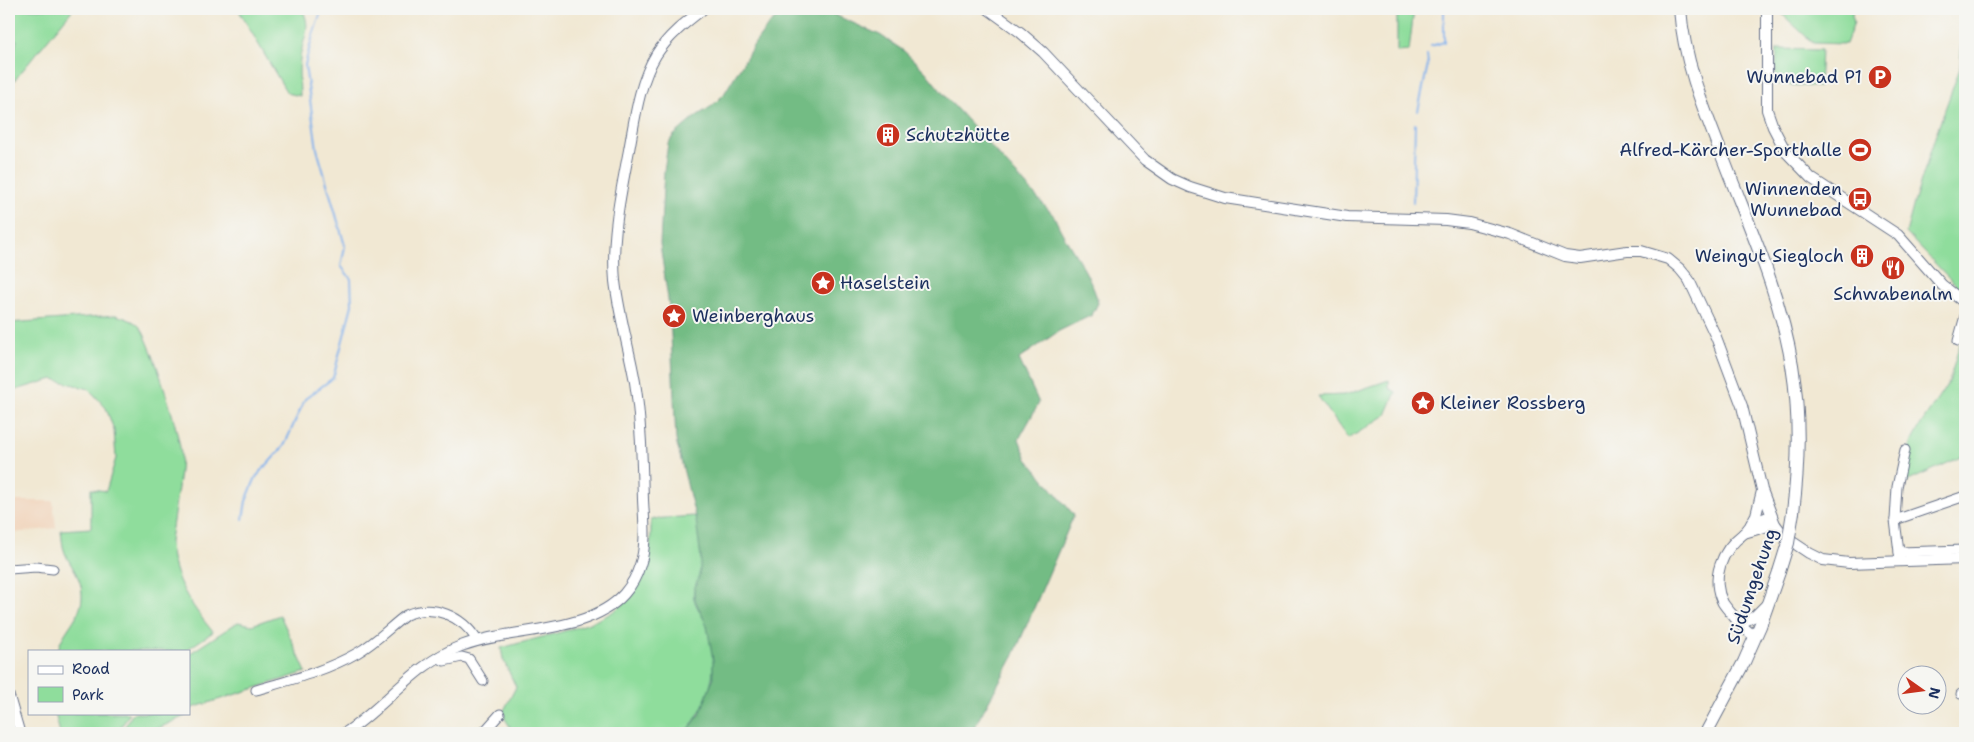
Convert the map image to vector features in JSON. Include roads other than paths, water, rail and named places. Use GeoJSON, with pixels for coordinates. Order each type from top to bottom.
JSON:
{"type":"FeatureCollection","features":[{"type":"Feature","properties":{"kind":"main road","name":"Südumgehung"},"geometry":{"type":"LineString","coordinates":[[1680,9],[1693,76],[1770,281],[1792,364],[1798,446],[1793,512],[1788,543],[1779,572],[1758,631],[1732,687],[1706,733]]}},
{"type":"Feature","properties":{"kind":"street"},"geometry":{"type":"LineString","coordinates":[[344,733],[369,715],[414,674],[450,650],[477,640],[578,621],[602,612],[613,605],[626,592],[641,565],[644,527],[640,425],[635,383],[615,278],[617,217],[639,98],[648,70],[670,38],[703,9]]}},
{"type":"Feature","properties":{"kind":"street"},"geometry":{"type":"LineString","coordinates":[[988,9],[1020,32],[1043,52],[1145,160],[1172,179],[1190,187],[1225,198],[1347,216],[1446,220],[1469,223],[1510,234],[1565,256],[1580,258],[1627,251],[1641,251],[1668,259],[1689,280],[1716,337],[1742,406],[1762,490],[1773,520],[1785,537],[1823,560],[1849,563],[1965,550]]}},
{"type":"Feature","properties":{"kind":"street"},"geometry":{"type":"LineString","coordinates":[[1768,9],[1767,110],[1772,127],[1786,152],[1811,178],[1898,235],[1942,285],[1965,303]]}},
{"type":"Feature","properties":{"kind":"street"},"geometry":{"type":"LineString","coordinates":[[1958,342],[1965,316]]}},
{"type":"Feature","properties":{"kind":"street"},"geometry":{"type":"LineString","coordinates":[[1900,556],[1896,520],[1898,487],[1905,450]]}},
{"type":"Feature","properties":{"kind":"street"},"geometry":{"type":"LineString","coordinates":[[1758,631],[1748,632],[1722,600],[1718,573],[1726,550],[1752,524],[1762,490]]}},
{"type":"Feature","properties":{"kind":"street"},"geometry":{"type":"LineString","coordinates":[[1896,520],[1965,496]]}},
{"type":"Feature","properties":{"kind":"street"},"geometry":{"type":"LineString","coordinates":[[1752,524],[1773,520]]}},
{"type":"Feature","properties":{"kind":"street"},"geometry":{"type":"LineString","coordinates":[[1744,533],[1773,520]]}},
{"type":"Feature","properties":{"kind":"street"},"geometry":{"type":"LineString","coordinates":[[1900,556],[1965,559]]}},
{"type":"Feature","properties":{"kind":"street"},"geometry":{"type":"LineString","coordinates":[[9,569],[36,567],[53,569]]}},
{"type":"Feature","properties":{"kind":"street"},"geometry":{"type":"LineString","coordinates":[[1747,620],[1754,616],[1768,602]]}},
{"type":"Feature","properties":{"kind":"street"},"geometry":{"type":"LineString","coordinates":[[256,690],[349,658],[360,652],[406,615],[415,611],[434,610],[454,617],[468,627],[477,640]]}},
{"type":"Feature","properties":{"kind":"street"},"geometry":{"type":"LineString","coordinates":[[1736,618],[1747,620],[1758,631]]}},
{"type":"Feature","properties":{"kind":"street"},"geometry":{"type":"LineString","coordinates":[[438,657],[444,661],[462,657],[469,659],[483,681]]}},
{"type":"Feature","properties":{"kind":"street"},"geometry":{"type":"LineString","coordinates":[[9,695],[20,733]]}},
{"type":"Feature","properties":{"kind":"street"},"geometry":{"type":"LineString","coordinates":[[484,733],[500,714]]}},
{"type":"Feature","properties":{"kind":"waterway"},"geometry":{"type":"LineString","coordinates":[[243,519],[246,501],[256,477],[284,446],[305,399],[333,378],[352,305],[351,279],[341,266],[345,246],[317,149],[305,65],[322,9]]}},
{"type":"Feature","properties":{"kind":"waterway"},"geometry":{"type":"LineString","coordinates":[[1431,46],[1444,42],[1444,9]]}},
{"type":"Feature","properties":{"kind":"waterway"},"geometry":{"type":"LineString","coordinates":[[1418,111],[1428,64],[1427,55]]}},
{"type":"Feature","properties":{"kind":"waterway"},"geometry":{"type":"LineString","coordinates":[[1413,203],[1415,124]]}},
{"type":"Feature","properties":{"kind":"place","name":"Wunnebad P1"},"geometry":{"type":"Point","coordinates":[1880,77]}},
{"type":"Feature","properties":{"kind":"place","name":"Schutzhütte"},"geometry":{"type":"Point","coordinates":[888,135]}},
{"type":"Feature","properties":{"kind":"place","name":"Alfred-Kärcher-Sporthalle"},"geometry":{"type":"Point","coordinates":[1860,150]}},
{"type":"Feature","properties":{"kind":"place","name":"Winnenden Wunnebad"},"geometry":{"type":"Point","coordinates":[1860,199]}},
{"type":"Feature","properties":{"kind":"place","name":"Weingut Siegloch"},"geometry":{"type":"Point","coordinates":[1862,256]}},
{"type":"Feature","properties":{"kind":"place","name":"Schwabenalm"},"geometry":{"type":"Point","coordinates":[1893,268]}},
{"type":"Feature","properties":{"kind":"place","name":"Haselstein"},"geometry":{"type":"Point","coordinates":[823,283]}},
{"type":"Feature","properties":{"kind":"place","name":"Weinberghaus"},"geometry":{"type":"Point","coordinates":[674,316]}},
{"type":"Feature","properties":{"kind":"place","name":"Kleiner Rossberg"},"geometry":{"type":"Point","coordinates":[1423,403]}}]}
